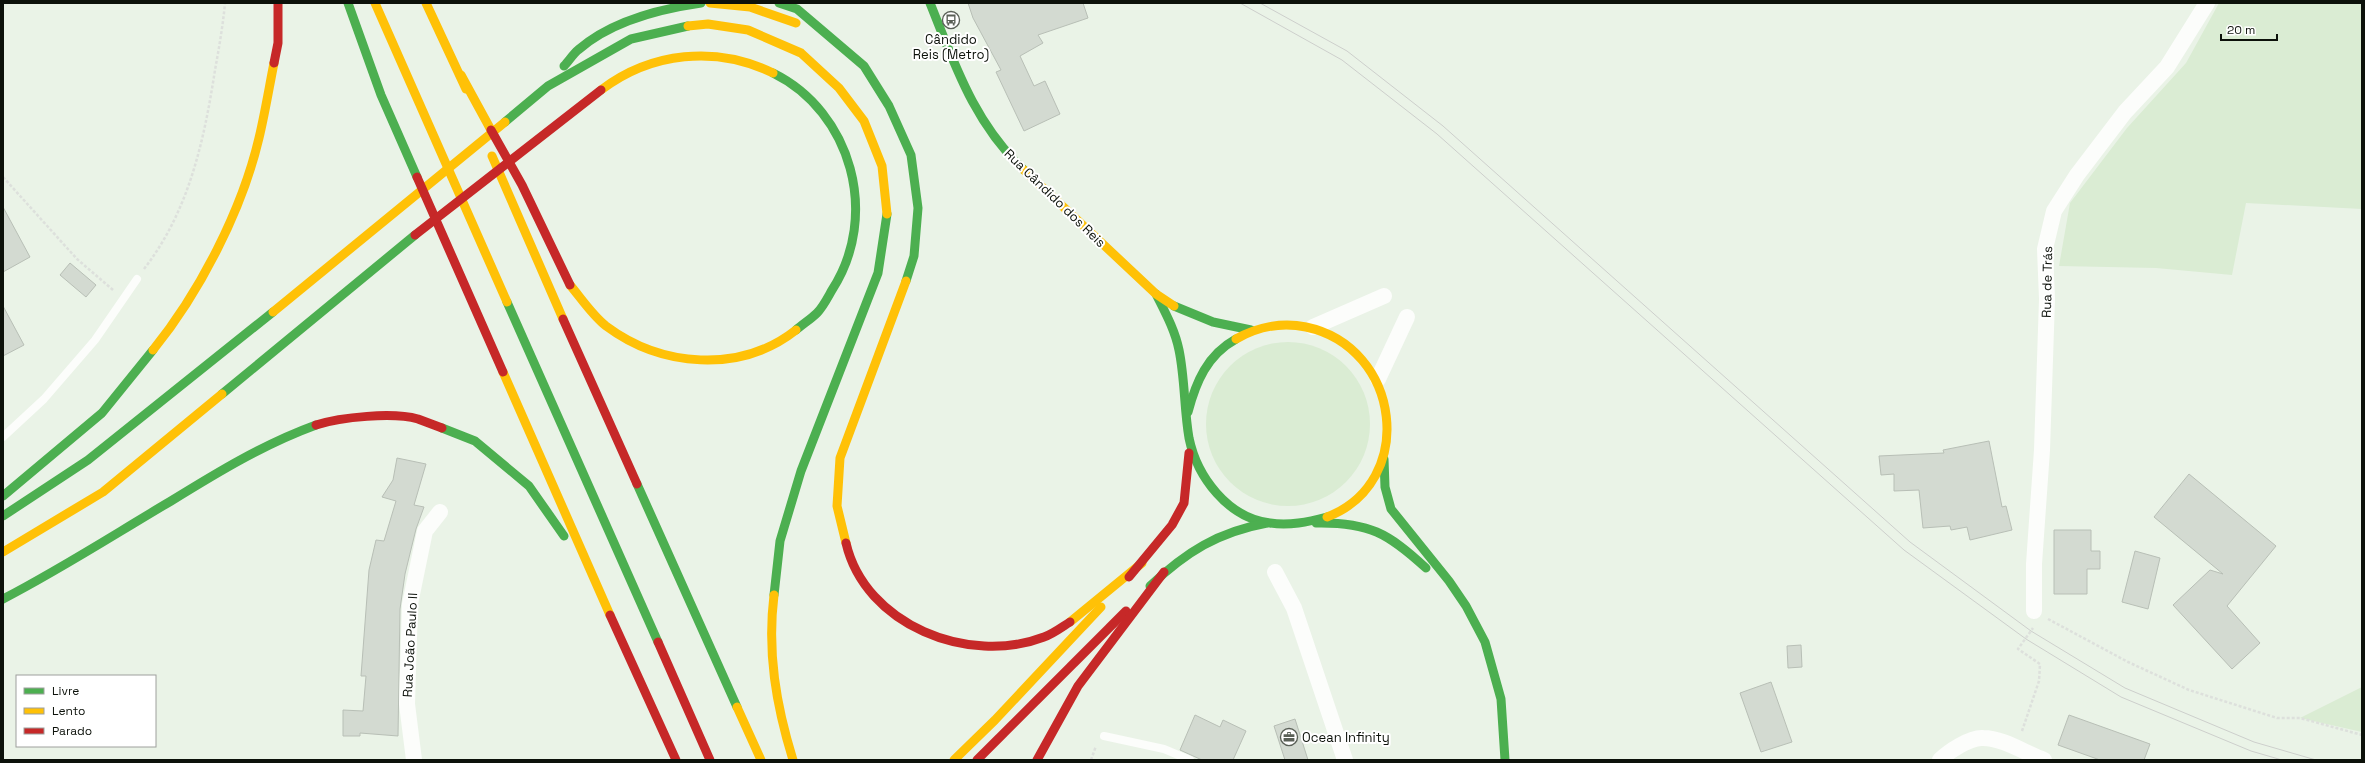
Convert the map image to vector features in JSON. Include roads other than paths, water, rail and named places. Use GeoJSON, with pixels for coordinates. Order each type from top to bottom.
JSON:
{"type":"FeatureCollection","features":[{"type":"Feature","properties":{"kind":"main road"},"geometry":{"type":"LineString","coordinates":[[3,496],[102,413],[174,324],[230,225],[259,139],[278,43],[278,3]]}},
{"type":"Feature","properties":{"kind":"main road"},"geometry":{"type":"LineString","coordinates":[[348,3],[381,95],[612,620],[676,760]]}},
{"type":"Feature","properties":{"kind":"main road"},"geometry":{"type":"LineString","coordinates":[[375,3],[710,760]]}},
{"type":"Feature","properties":{"kind":"main road"},"geometry":{"type":"LineString","coordinates":[[3,552],[103,492],[393,253],[562,118],[604,87],[642,66],[679,56],[714,55],[757,65],[789,81],[818,107],[840,140],[855,183],[856,232],[843,273],[818,312],[785,338],[747,356],[709,361],[672,357],[640,347],[605,325],[569,284],[522,185],[461,75],[426,3]]}},
{"type":"Feature","properties":{"kind":"main road"},"geometry":{"type":"LineString","coordinates":[[548,86],[579,49],[624,23],[673,6],[701,3]]}},
{"type":"Feature","properties":{"kind":"main road"},"geometry":{"type":"LineString","coordinates":[[710,3],[750,7],[825,34]]}},
{"type":"Feature","properties":{"kind":"main road"},"geometry":{"type":"LineString","coordinates":[[779,3],[797,9],[864,66],[889,106],[911,155],[918,208],[914,256],[904,288],[840,458],[837,506],[848,553],[862,578],[885,607],[912,627],[959,643],[978,646],[1010,645],[1044,637],[1074,620],[1142,563]]}},
{"type":"Feature","properties":{"kind":"main road","name":"Rua Cândido dos Reis"},"geometry":{"type":"LineString","coordinates":[[930,3],[965,91],[986,127],[1013,160],[1156,294],[1179,309],[1210,323],[1252,330]]}},
{"type":"Feature","properties":{"kind":"main road"},"geometry":{"type":"LineString","coordinates":[[3,516],[88,460],[187,383],[379,223],[548,86],[632,39],[674,28],[708,24],[748,30],[801,53],[839,88],[864,121],[882,166],[887,216],[878,273],[801,471],[780,541],[770,626],[772,669],[780,718],[793,760]]}},
{"type":"Feature","properties":{"kind":"main road"},"geometry":{"type":"LineString","coordinates":[[461,75],[511,202],[760,760]]}},
{"type":"Feature","properties":{"kind":"main road","name":"Rua Cândido dos Reis"},"geometry":{"type":"LineString","coordinates":[[1156,294],[1173,328],[1179,352],[1188,412],[1189,446],[1200,473],[1217,496],[1240,513],[1267,523],[1305,524],[1331,516],[1355,500],[1373,479],[1384,454],[1388,428],[1387,410],[1378,379],[1356,351],[1339,338],[1313,326],[1282,324],[1252,330],[1228,343],[1208,362],[1195,385],[1188,412]]}},
{"type":"Feature","properties":{"kind":"main road"},"geometry":{"type":"LineString","coordinates":[[3,598],[47,576],[244,456],[286,436],[326,422],[369,416],[417,419],[475,441],[529,486],[558,526],[612,620]]}},
{"type":"Feature","properties":{"kind":"main road"},"geometry":{"type":"LineString","coordinates":[[954,760],[995,720],[1142,563],[1172,524],[1184,503],[1189,446]]}},
{"type":"Feature","properties":{"kind":"main road"},"geometry":{"type":"LineString","coordinates":[[1384,454],[1384,484],[1389,505],[1466,606],[1484,638],[1497,673],[1504,703],[1505,760]]}},
{"type":"Feature","properties":{"kind":"main road"},"geometry":{"type":"LineString","coordinates":[[1305,524],[1329,522],[1356,527],[1389,537],[1414,556],[1466,606]]}},
{"type":"Feature","properties":{"kind":"main road"},"geometry":{"type":"LineString","coordinates":[[977,760],[1164,572],[1181,557],[1237,528],[1267,523]]}},
{"type":"Feature","properties":{"kind":"main road"},"geometry":{"type":"LineString","coordinates":[[1037,760],[1078,686],[1164,572]]}},
{"type":"Feature","properties":{"kind":"street","name":"Rua de Trás"},"geometry":{"type":"LineString","coordinates":[[2034,611],[2034,564],[2042,450],[2047,299],[2045,249],[2054,211],[2077,175],[2125,112],[2167,67],[2206,3]]}},
{"type":"Feature","properties":{"kind":"street"},"geometry":{"type":"LineString","coordinates":[[1313,326],[1384,296]]}},
{"type":"Feature","properties":{"kind":"street"},"geometry":{"type":"LineString","coordinates":[[1378,379],[1407,317]]}},
{"type":"Feature","properties":{"kind":"street","name":"Rua João Paulo II"},"geometry":{"type":"LineString","coordinates":[[414,760],[407,704],[410,604],[425,531],[440,512]]}},
{"type":"Feature","properties":{"kind":"street"},"geometry":{"type":"LineString","coordinates":[[1275,572],[1294,608],[1345,760]]}},
{"type":"Feature","properties":{"kind":"street"},"geometry":{"type":"LineString","coordinates":[[1940,760],[1951,749],[1982,737],[2044,760]]}},
{"type":"Feature","properties":{"kind":"lane"},"geometry":{"type":"LineString","coordinates":[[3,437],[44,399],[95,340],[137,279]]}},
{"type":"Feature","properties":{"kind":"lane"},"geometry":{"type":"LineString","coordinates":[[1104,736],[1164,749],[1190,760]]}},
{"type":"Feature","properties":{"kind":"tram line"},"geometry":{"type":"LineString","coordinates":[[1240,3],[1342,60],[1437,134],[1904,550],[2026,639],[2121,697],[2251,751],[2282,760]]}},
{"type":"Feature","properties":{"kind":"tram line"},"geometry":{"type":"LineString","coordinates":[[1260,3],[1347,51],[1443,126],[1910,542],[2031,631],[2125,688],[2254,742],[2316,760]]}},
{"type":"Feature","properties":{"kind":"place","name":"Cândido Reis (Metro)"},"geometry":{"type":"Point","coordinates":[951,20]}},
{"type":"Feature","properties":{"kind":"place","name":"Ocean Infinity"},"geometry":{"type":"Point","coordinates":[1289,737]}}]}
